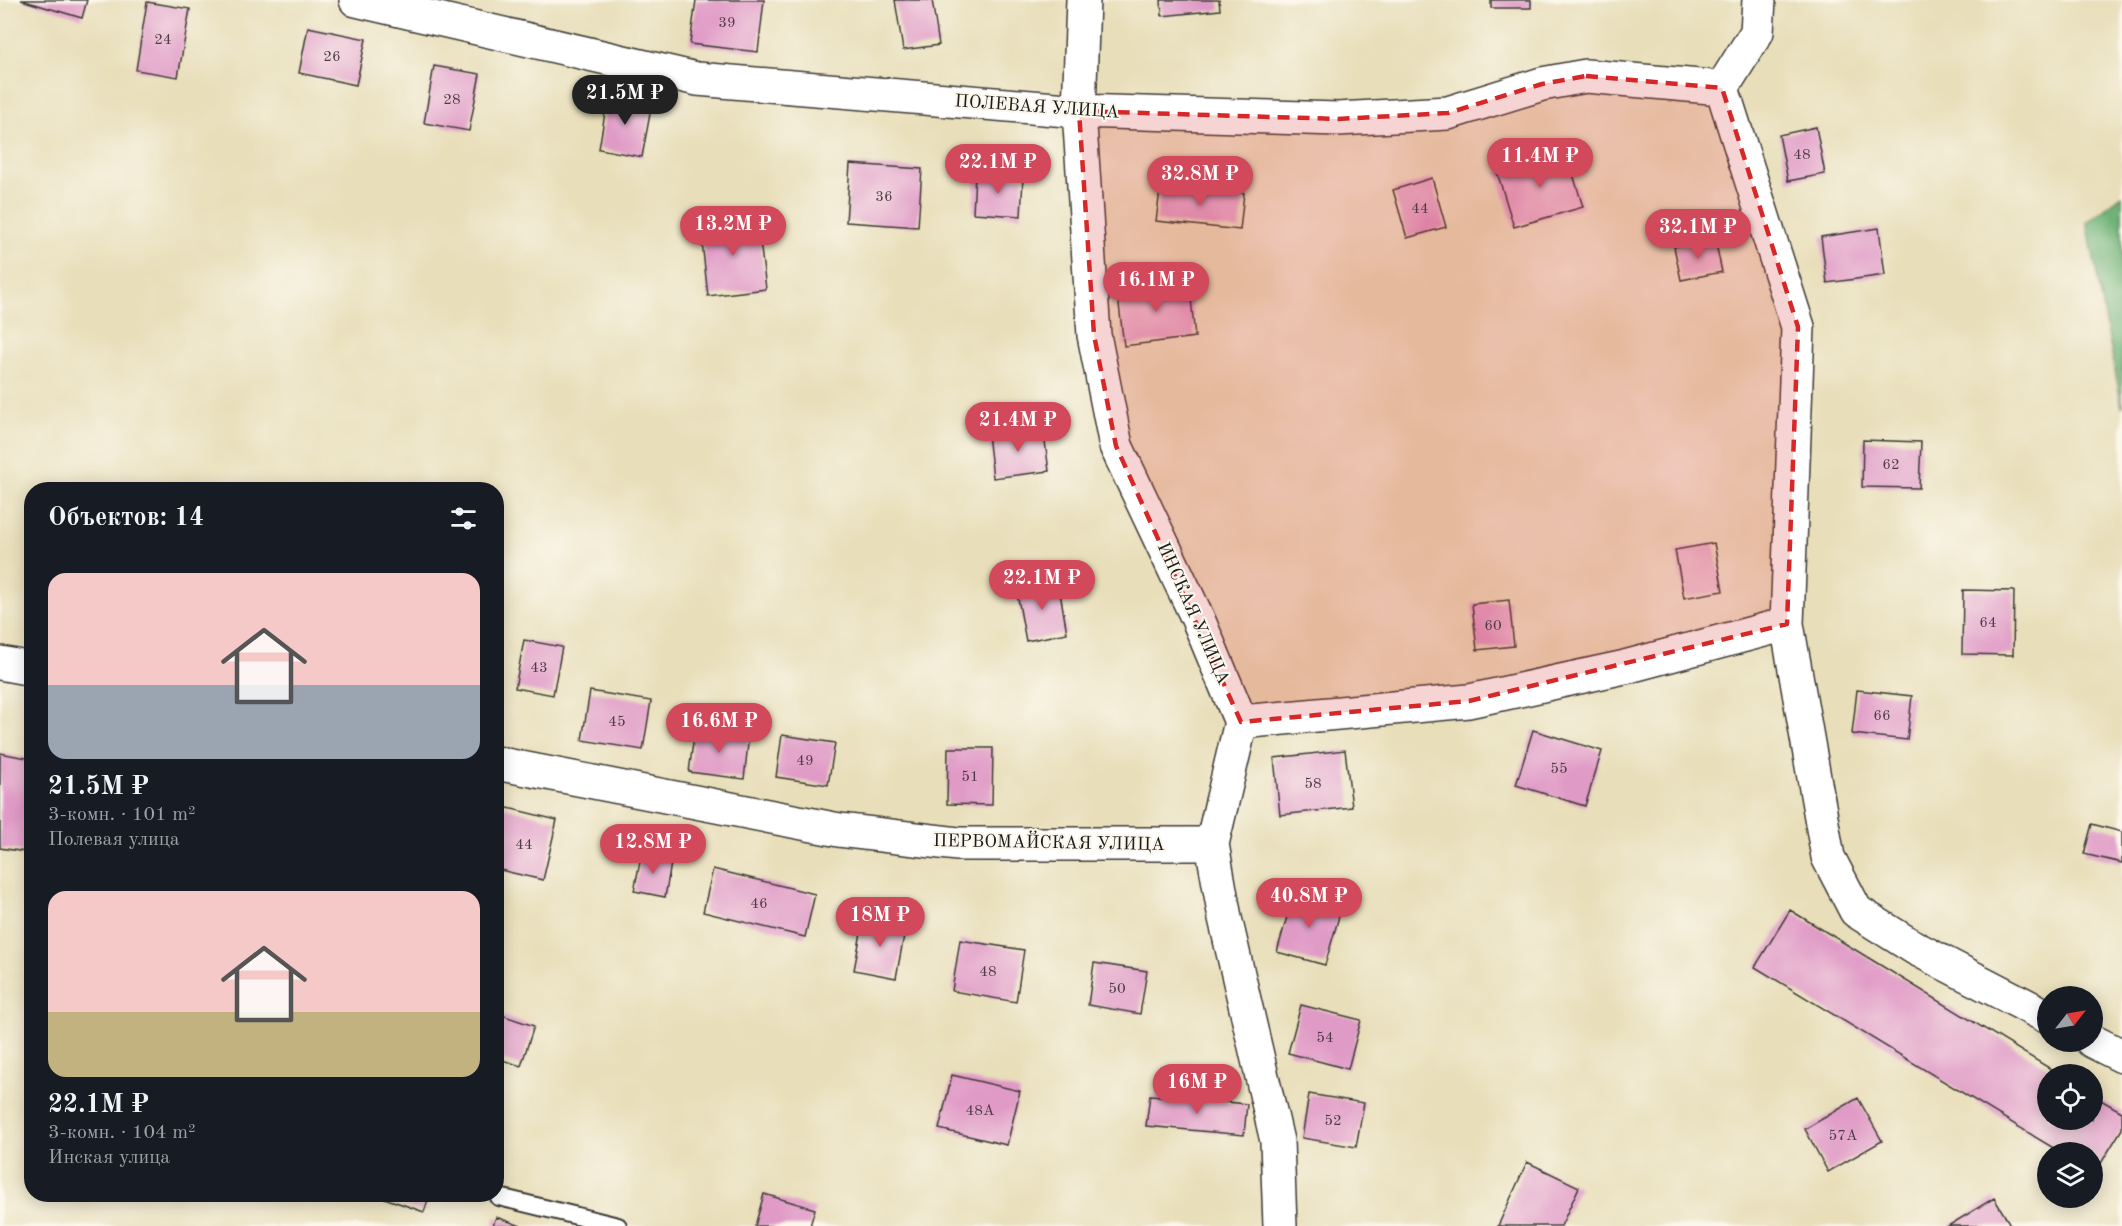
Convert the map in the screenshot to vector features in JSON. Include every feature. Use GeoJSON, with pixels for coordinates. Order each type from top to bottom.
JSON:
{"type":"FeatureCollection","features":[{"type":"Feature","properties":{"kind":"street","name":"ПОЛЕВАЯ УЛИЦА"},"geometry":{"type":"LineString","coordinates":[[356,0],[697,79],[1079,111],[1338,119],[1448,113],[1542,84],[1586,76],[1722,88]]}},
{"type":"Feature","properties":{"kind":"street","name":"ИНСКАЯ УЛИЦА"},"geometry":{"type":"LineString","coordinates":[[1083,0],[1079,111],[1094,334],[1116,446],[1198,619],[1240,722]]}},
{"type":"Feature","properties":{"kind":"street"},"geometry":{"type":"LineString","coordinates":[[1759,0],[1757,32],[1722,88],[1798,327],[1787,624],[1827,856],[1856,911],[1915,948],[2037,1011]]}},
{"type":"Feature","properties":{"kind":"street"},"geometry":{"type":"LineString","coordinates":[[1280,1226],[1277,1141],[1225,918],[1212,844],[1240,722],[1468,701],[1625,667],[1787,624]]}},
{"type":"Feature","properties":{"kind":"street"},"geometry":{"type":"LineString","coordinates":[[0,663],[24,668]]}},
{"type":"Feature","properties":{"kind":"street","name":"ПЕРВОМАЙСКАЯ УЛИЦА"},"geometry":{"type":"LineString","coordinates":[[504,765],[838,830],[958,844],[1212,844]]}},
{"type":"Feature","properties":{"kind":"street"},"geometry":{"type":"LineString","coordinates":[[2103,1046],[2122,1056]]}},
{"type":"Feature","properties":{"kind":"lane"},"geometry":{"type":"LineString","coordinates":[[504,1198],[618,1226]]}},
{"type":"Feature","properties":{"kind":"highlighted area"},"geometry":{"type":"Polygon","coordinates":[[[1586,76],[1722,88],[1798,327],[1787,624],[1469,701],[1241,722],[1116,446],[1094,335],[1079,111],[1338,119],[1448,113],[1542,84],[1586,76]]]}},
{"type":"Feature","properties":{"kind":"green space"},"geometry":{"type":"Polygon","coordinates":[[[2122,195],[2122,407],[2087,222],[2122,195]]]}},
{"type":"Feature","properties":{"kind":"building"},"geometry":{"type":"Polygon","coordinates":[[[21,0],[87,0],[82,18],[21,0]]]}},
{"type":"Feature","properties":{"kind":"building"},"geometry":{"type":"Polygon","coordinates":[[[696,0],[764,0],[758,52],[690,44],[696,0]]]}},
{"type":"Feature","properties":{"kind":"building"},"geometry":{"type":"Polygon","coordinates":[[[895,0],[932,0],[939,45],[903,50],[895,0]]]}},
{"type":"Feature","properties":{"kind":"building"},"geometry":{"type":"Polygon","coordinates":[[[1161,0],[1219,0],[1220,10],[1162,16],[1161,0]]]}},
{"type":"Feature","properties":{"kind":"building"},"geometry":{"type":"Polygon","coordinates":[[[1491,0],[1531,0],[1531,8],[1491,8],[1491,0]]]}},
{"type":"Feature","properties":{"kind":"building"},"geometry":{"type":"Polygon","coordinates":[[[147,2],[190,9],[178,77],[136,70],[147,2]]]}},
{"type":"Feature","properties":{"kind":"building"},"geometry":{"type":"Polygon","coordinates":[[[308,27],[366,39],[356,85],[299,73],[308,27]]]}},
{"type":"Feature","properties":{"kind":"building"},"geometry":{"type":"Polygon","coordinates":[[[434,66],[480,74],[469,131],[424,123],[434,66]]]}},
{"type":"Feature","properties":{"kind":"building"},"geometry":{"type":"Polygon","coordinates":[[[608,95],[652,103],[642,157],[599,149],[608,95]]]}},
{"type":"Feature","properties":{"kind":"building"},"geometry":{"type":"Polygon","coordinates":[[[1816,127],[1825,174],[1788,181],[1779,135],[1816,127]]]}},
{"type":"Feature","properties":{"kind":"building"},"geometry":{"type":"Polygon","coordinates":[[[1566,151],[1583,207],[1514,227],[1497,172],[1566,151]]]}},
{"type":"Feature","properties":{"kind":"building"},"geometry":{"type":"Polygon","coordinates":[[[850,164],[922,169],[918,227],[846,222],[850,164]]]}},
{"type":"Feature","properties":{"kind":"building"},"geometry":{"type":"Polygon","coordinates":[[[975,174],[1023,178],[1021,216],[973,213],[975,174]]]}},
{"type":"Feature","properties":{"kind":"building"},"geometry":{"type":"Polygon","coordinates":[[[1432,178],[1446,227],[1407,238],[1393,190],[1432,178]]]}},
{"type":"Feature","properties":{"kind":"building"},"geometry":{"type":"Polygon","coordinates":[[[1161,183],[1244,193],[1240,230],[1156,221],[1161,183]]]}},
{"type":"Feature","properties":{"kind":"building"},"geometry":{"type":"Polygon","coordinates":[[[757,217],[766,289],[708,296],[700,224],[757,217]]]}},
{"type":"Feature","properties":{"kind":"building"},"geometry":{"type":"Polygon","coordinates":[[[1879,228],[1885,275],[1827,283],[1821,237],[1879,228]]]}},
{"type":"Feature","properties":{"kind":"building"},"geometry":{"type":"Polygon","coordinates":[[[1715,239],[1722,272],[1681,280],[1674,247],[1715,239]]]}},
{"type":"Feature","properties":{"kind":"building"},"geometry":{"type":"Polygon","coordinates":[[[1189,280],[1195,337],[1124,346],[1117,288],[1189,280]]]}},
{"type":"Feature","properties":{"kind":"building"},"geometry":{"type":"Polygon","coordinates":[[[1043,427],[1049,471],[993,478],[988,434],[1043,427]]]}},
{"type":"Feature","properties":{"kind":"building"},"geometry":{"type":"Polygon","coordinates":[[[1863,440],[1921,442],[1919,488],[1862,487],[1863,440]]]}},
{"type":"Feature","properties":{"kind":"building"},"geometry":{"type":"Polygon","coordinates":[[[1714,543],[1723,591],[1684,598],[1675,550],[1714,543]]]}},
{"type":"Feature","properties":{"kind":"building"},"geometry":{"type":"Polygon","coordinates":[[[1058,581],[1067,633],[1026,641],[1016,588],[1058,581]]]}},
{"type":"Feature","properties":{"kind":"building"},"geometry":{"type":"Polygon","coordinates":[[[1963,590],[2014,591],[2013,655],[1962,654],[1963,590]]]}},
{"type":"Feature","properties":{"kind":"building"},"geometry":{"type":"Polygon","coordinates":[[[1509,600],[1514,646],[1477,650],[1472,604],[1509,600]]]}},
{"type":"Feature","properties":{"kind":"building"},"geometry":{"type":"Polygon","coordinates":[[[524,640],[562,647],[553,695],[515,688],[524,640]]]}},
{"type":"Feature","properties":{"kind":"building"},"geometry":{"type":"Polygon","coordinates":[[[1857,690],[1912,696],[1907,740],[1852,734],[1857,690]]]}},
{"type":"Feature","properties":{"kind":"building"},"geometry":{"type":"Polygon","coordinates":[[[590,691],[651,701],[643,750],[582,740],[590,691]]]}},
{"type":"Feature","properties":{"kind":"building"},"geometry":{"type":"Polygon","coordinates":[[[695,728],[749,735],[744,779],[689,772],[695,728]]]}},
{"type":"Feature","properties":{"kind":"building"},"geometry":{"type":"Polygon","coordinates":[[[1533,730],[1602,751],[1585,806],[1516,785],[1533,730]]]}},
{"type":"Feature","properties":{"kind":"building"},"geometry":{"type":"Polygon","coordinates":[[[782,735],[835,743],[828,785],[776,777],[782,735]]]}},
{"type":"Feature","properties":{"kind":"building"},"geometry":{"type":"Polygon","coordinates":[[[948,748],[993,748],[992,805],[947,804],[948,748]]]}},
{"type":"Feature","properties":{"kind":"building"},"geometry":{"type":"Polygon","coordinates":[[[1345,750],[1352,807],[1280,815],[1274,758],[1345,750]]]}},
{"type":"Feature","properties":{"kind":"building"},"geometry":{"type":"Polygon","coordinates":[[[0,753],[24,758],[24,852],[0,848],[0,753]]]}},
{"type":"Feature","properties":{"kind":"building"},"geometry":{"type":"Polygon","coordinates":[[[504,807],[557,820],[543,880],[504,871],[504,807]]]}},
{"type":"Feature","properties":{"kind":"building"},"geometry":{"type":"Polygon","coordinates":[[[2092,824],[2122,832],[2122,863],[2084,854],[2092,824]]]}},
{"type":"Feature","properties":{"kind":"building"},"geometry":{"type":"Polygon","coordinates":[[[642,852],[672,858],[665,897],[634,891],[642,852]]]}},
{"type":"Feature","properties":{"kind":"building"},"geometry":{"type":"Polygon","coordinates":[[[713,869],[815,894],[805,937],[703,912],[713,869]]]}},
{"type":"Feature","properties":{"kind":"building"},"geometry":{"type":"Polygon","coordinates":[[[1294,892],[1342,906],[1325,965],[1277,952],[1294,892]]]}},
{"type":"Feature","properties":{"kind":"building"},"geometry":{"type":"Polygon","coordinates":[[[1790,910],[2043,1064],[2037,1064],[2037,1130],[2103,1130],[2103,1101],[2122,1112],[2122,1129],[2103,1160],[2103,1142],[2044,1142],[1755,967],[1790,910]]]}},
{"type":"Feature","properties":{"kind":"building"},"geometry":{"type":"Polygon","coordinates":[[[864,917],[906,925],[896,978],[854,970],[864,917]]]}},
{"type":"Feature","properties":{"kind":"building"},"geometry":{"type":"Polygon","coordinates":[[[960,940],[1024,950],[1016,1002],[952,991],[960,940]]]}},
{"type":"Feature","properties":{"kind":"building"},"geometry":{"type":"Polygon","coordinates":[[[1094,963],[1147,971],[1140,1014],[1088,1005],[1094,963]]]}},
{"type":"Feature","properties":{"kind":"building"},"geometry":{"type":"Polygon","coordinates":[[[1301,1005],[1361,1020],[1348,1069],[1288,1053],[1301,1005]]]}},
{"type":"Feature","properties":{"kind":"building"},"geometry":{"type":"Polygon","coordinates":[[[504,1016],[534,1026],[521,1066],[504,1061],[504,1016]]]}},
{"type":"Feature","properties":{"kind":"building"},"geometry":{"type":"Polygon","coordinates":[[[952,1075],[1020,1091],[1007,1145],[939,1129],[952,1075]]]}},
{"type":"Feature","properties":{"kind":"building"},"geometry":{"type":"Polygon","coordinates":[[[1309,1094],[1364,1103],[1356,1147],[1302,1138],[1309,1094]]]}},
{"type":"Feature","properties":{"kind":"building"},"geometry":{"type":"Polygon","coordinates":[[[1150,1095],[1247,1104],[1244,1135],[1146,1126],[1150,1095]]]}},
{"type":"Feature","properties":{"kind":"building"},"geometry":{"type":"Polygon","coordinates":[[[1858,1098],[1882,1141],[1828,1172],[1805,1129],[1858,1098]]]}},
{"type":"Feature","properties":{"kind":"building"},"geometry":{"type":"Polygon","coordinates":[[[1527,1162],[1579,1187],[1561,1226],[1498,1226],[1527,1162]]]}},
{"type":"Feature","properties":{"kind":"building"},"geometry":{"type":"Polygon","coordinates":[[[764,1194],[815,1209],[810,1226],[755,1226],[764,1194]]]}},
{"type":"Feature","properties":{"kind":"building"},"geometry":{"type":"Polygon","coordinates":[[[1994,1198],[2011,1226],[1948,1226],[1994,1198]]]}},
{"type":"Feature","properties":{"kind":"building"},"geometry":{"type":"Polygon","coordinates":[[[396,1202],[427,1202],[424,1212],[396,1202]]]}},
{"type":"Feature","properties":{"kind":"building"},"geometry":{"type":"Polygon","coordinates":[[[496,1217],[521,1226],[493,1226],[496,1217]]]}}]}
